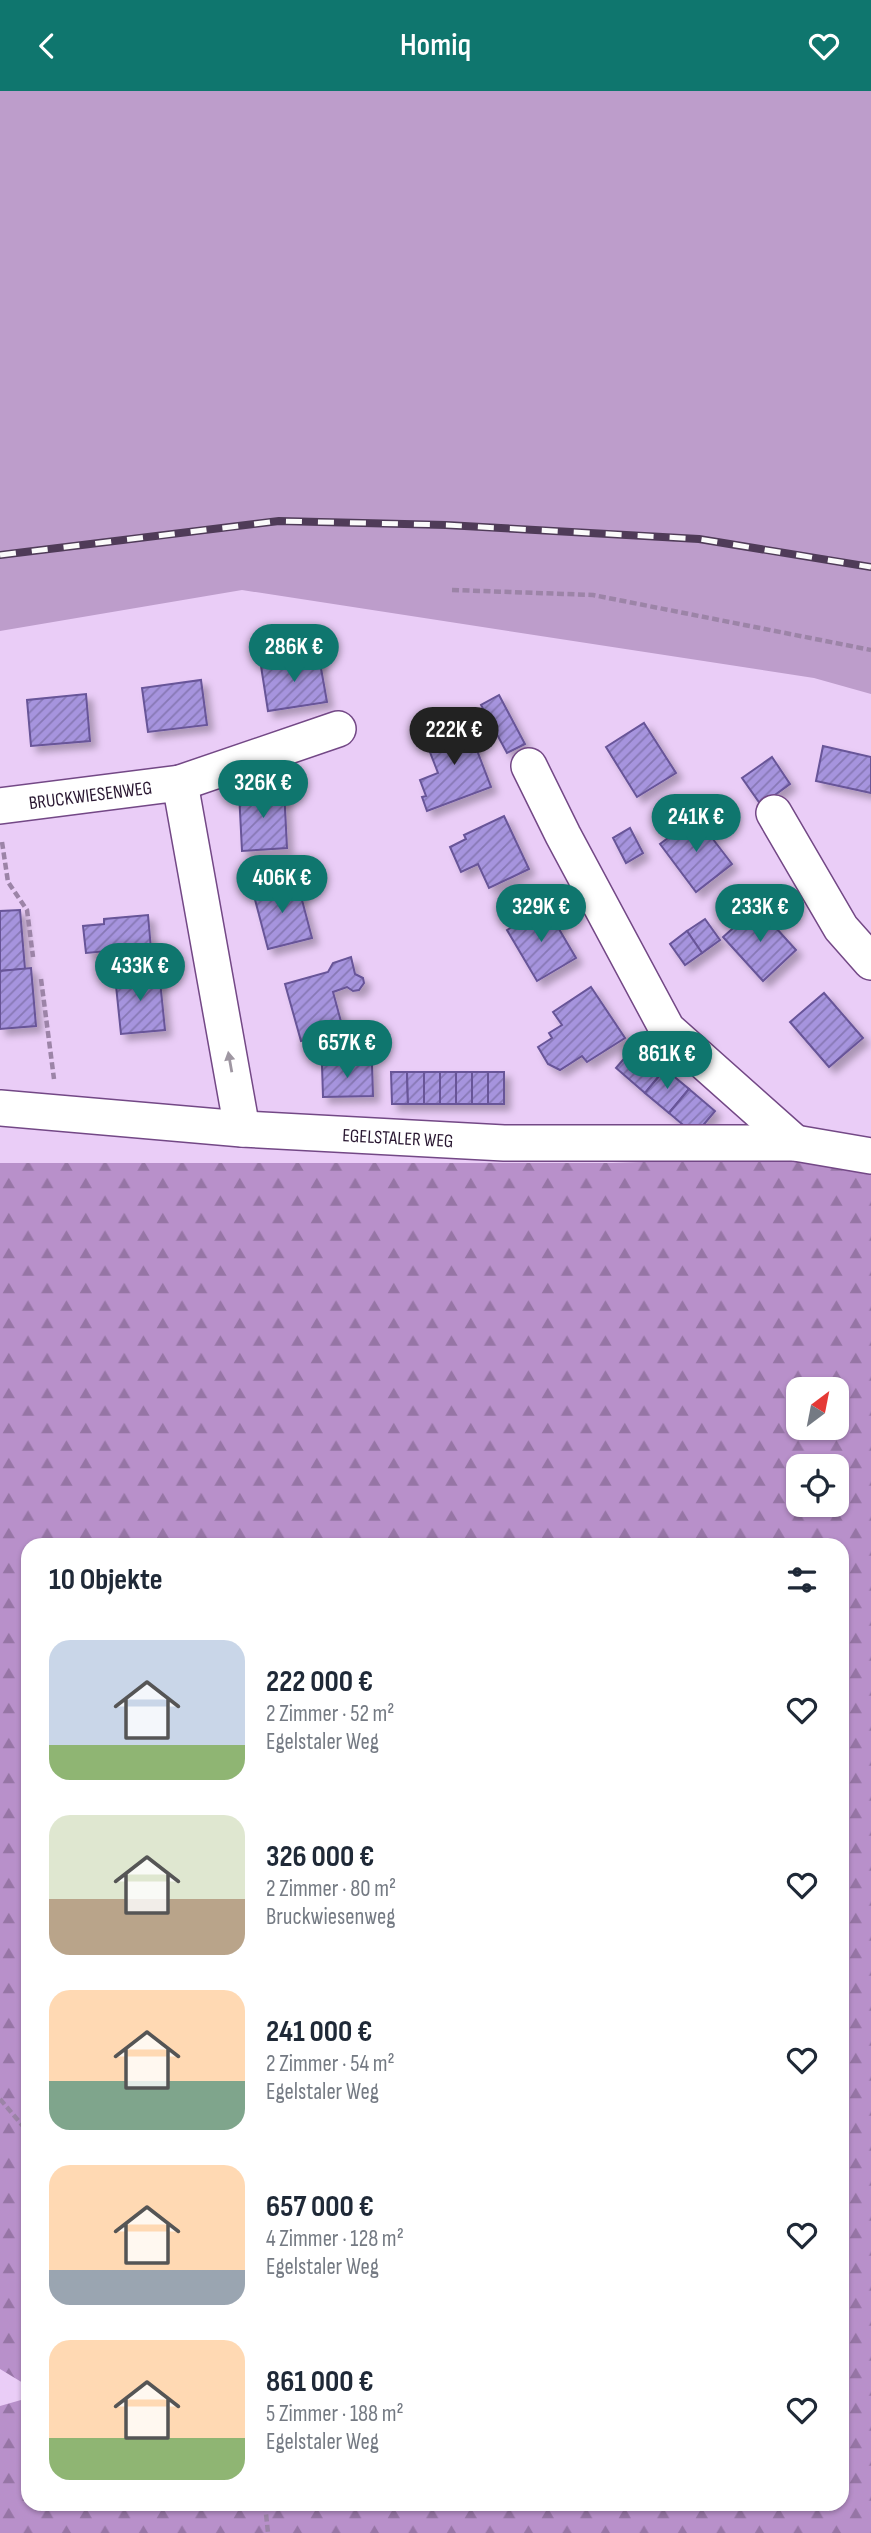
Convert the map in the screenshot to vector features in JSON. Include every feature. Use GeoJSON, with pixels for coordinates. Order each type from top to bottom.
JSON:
{"type":"FeatureCollection","features":[{"type":"Feature","properties":{"kind":"street","name":"BRUCKWIESENWEG"},"geometry":{"type":"LineString","coordinates":[[0,806],[180,783],[338,729]]}},
{"type":"Feature","properties":{"kind":"street"},"geometry":{"type":"LineString","coordinates":[[529,766],[667,1029],[795,1143]]}},
{"type":"Feature","properties":{"kind":"street"},"geometry":{"type":"LineString","coordinates":[[180,783],[242,1129]]}},
{"type":"Feature","properties":{"kind":"street"},"geometry":{"type":"LineString","coordinates":[[774,813],[841,928],[871,962]]}},
{"type":"Feature","properties":{"kind":"street","name":"EGELSTALER WEG"},"geometry":{"type":"LineString","coordinates":[[0,1108],[242,1129],[505,1143],[795,1143],[871,1156]]}},
{"type":"Feature","properties":{"kind":"path"},"geometry":{"type":"LineString","coordinates":[[452,590],[593,595],[871,650]]}},
{"type":"Feature","properties":{"kind":"path"},"geometry":{"type":"LineString","coordinates":[[0,831],[8,882],[27,910],[33,957]]}},
{"type":"Feature","properties":{"kind":"path"},"geometry":{"type":"LineString","coordinates":[[41,979],[59,1113]]}},
{"type":"Feature","properties":{"kind":"path"},"geometry":{"type":"LineString","coordinates":[[0,2099],[21,2124]]}},
{"type":"Feature","properties":{"kind":"path"},"geometry":{"type":"LineString","coordinates":[[266,2511],[268,2533]]}},
{"type":"Feature","properties":{"kind":"shaded area"},"geometry":{"type":"Polygon","coordinates":[[[0,91],[871,91],[871,694],[814,678],[242,590],[0,631],[0,91]]]}},
{"type":"Feature","properties":{"kind":"green space"},"geometry":{"type":"Polygon","coordinates":[[[798,1157],[871,1169],[871,2533],[0,2533],[0,2406],[21,2400],[21,2511],[849,2511],[849,1538],[21,1538],[21,2382],[0,2369],[0,1163],[612,1163],[798,1157]]]}},
{"type":"Feature","properties":{"kind":"building"},"geometry":{"type":"Polygon","coordinates":[[[319,657],[327,702],[268,711],[261,666],[319,657]]]}},
{"type":"Feature","properties":{"kind":"building"},"geometry":{"type":"Polygon","coordinates":[[[201,680],[207,725],[148,732],[142,688],[201,680]]]}},
{"type":"Feature","properties":{"kind":"building"},"geometry":{"type":"Polygon","coordinates":[[[86,694],[90,741],[31,746],[27,700],[86,694]]]}},
{"type":"Feature","properties":{"kind":"building"},"geometry":{"type":"Polygon","coordinates":[[[499,695],[525,744],[507,753],[481,705],[499,695]]]}},
{"type":"Feature","properties":{"kind":"building"},"geometry":{"type":"Polygon","coordinates":[[[457,715],[464,734],[470,732],[491,787],[427,811],[422,797],[426,796],[420,780],[438,773],[428,747],[436,745],[433,738],[444,734],[439,722],[457,715]]]}},
{"type":"Feature","properties":{"kind":"building"},"geometry":{"type":"Polygon","coordinates":[[[644,723],[676,773],[637,797],[606,747],[644,723]]]}},
{"type":"Feature","properties":{"kind":"building"},"geometry":{"type":"Polygon","coordinates":[[[823,746],[871,757],[871,793],[816,781],[823,746]]]}},
{"type":"Feature","properties":{"kind":"building"},"geometry":{"type":"Polygon","coordinates":[[[772,757],[790,784],[761,805],[742,778],[772,757]]]}},
{"type":"Feature","properties":{"kind":"building"},"geometry":{"type":"Polygon","coordinates":[[[284,789],[287,848],[242,851],[239,792],[284,789]]]}},
{"type":"Feature","properties":{"kind":"building"},"geometry":{"type":"Polygon","coordinates":[[[504,816],[529,869],[489,888],[478,864],[461,872],[450,847],[466,839],[464,835],[504,816]]]}},
{"type":"Feature","properties":{"kind":"building"},"geometry":{"type":"Polygon","coordinates":[[[696,817],[732,864],[696,892],[660,844],[696,817]]]}},
{"type":"Feature","properties":{"kind":"building"},"geometry":{"type":"Polygon","coordinates":[[[630,828],[643,853],[626,863],[613,838],[630,828]]]}},
{"type":"Feature","properties":{"kind":"building"},"geometry":{"type":"Polygon","coordinates":[[[297,881],[312,938],[268,949],[253,892],[297,881]]]}},
{"type":"Feature","properties":{"kind":"building"},"geometry":{"type":"Polygon","coordinates":[[[546,907],[576,958],[537,981],[507,930],[546,907]]]}},
{"type":"Feature","properties":{"kind":"building"},"geometry":{"type":"Polygon","coordinates":[[[757,907],[796,950],[763,981],[723,937],[757,907]]]}},
{"type":"Feature","properties":{"kind":"building"},"geometry":{"type":"Polygon","coordinates":[[[20,910],[25,969],[0,971],[0,911],[20,910]]]}},
{"type":"Feature","properties":{"kind":"building"},"geometry":{"type":"Polygon","coordinates":[[[148,915],[153,972],[110,976],[107,951],[86,953],[83,926],[104,924],[104,919],[148,915]]]}},
{"type":"Feature","properties":{"kind":"building"},"geometry":{"type":"Polygon","coordinates":[[[705,919],[720,940],[702,953],[687,931],[705,919]]]}},
{"type":"Feature","properties":{"kind":"building"},"geometry":{"type":"Polygon","coordinates":[[[687,931],[702,953],[685,965],[670,944],[687,931]]]}},
{"type":"Feature","properties":{"kind":"building"},"geometry":{"type":"Polygon","coordinates":[[[351,957],[355,974],[363,978],[364,983],[359,990],[353,991],[347,987],[333,992],[343,1029],[301,1041],[285,984],[328,972],[333,963],[351,957]]]}},
{"type":"Feature","properties":{"kind":"building"},"geometry":{"type":"Polygon","coordinates":[[[31,968],[36,1026],[0,1029],[0,971],[31,968]]]}},
{"type":"Feature","properties":{"kind":"building"},"geometry":{"type":"Polygon","coordinates":[[[159,971],[165,1030],[121,1034],[115,976],[159,971]]]}},
{"type":"Feature","properties":{"kind":"building"},"geometry":{"type":"Polygon","coordinates":[[[591,987],[625,1038],[587,1062],[582,1056],[560,1070],[548,1064],[538,1047],[552,1038],[549,1033],[562,1025],[553,1012],[591,987]]]}},
{"type":"Feature","properties":{"kind":"building"},"geometry":{"type":"Polygon","coordinates":[[[824,993],[863,1038],[829,1067],[790,1022],[824,993]]]}},
{"type":"Feature","properties":{"kind":"building"},"geometry":{"type":"Polygon","coordinates":[[[641,1039],[669,1064],[645,1093],[616,1068],[641,1039]]]}},
{"type":"Feature","properties":{"kind":"building"},"geometry":{"type":"Polygon","coordinates":[[[372,1064],[373,1096],[323,1097],[322,1065],[372,1064]]]}},
{"type":"Feature","properties":{"kind":"building"},"geometry":{"type":"Polygon","coordinates":[[[665,1069],[689,1089],[669,1113],[645,1093],[665,1069]]]}},
{"type":"Feature","properties":{"kind":"building"},"geometry":{"type":"Polygon","coordinates":[[[391,1072],[407,1072],[408,1104],[392,1104],[391,1072]]]}},
{"type":"Feature","properties":{"kind":"building"},"geometry":{"type":"Polygon","coordinates":[[[407,1072],[424,1072],[424,1104],[408,1104],[407,1072]]]}},
{"type":"Feature","properties":{"kind":"building"},"geometry":{"type":"Polygon","coordinates":[[[424,1072],[440,1072],[440,1104],[424,1104],[424,1072]]]}},
{"type":"Feature","properties":{"kind":"building"},"geometry":{"type":"Polygon","coordinates":[[[440,1072],[456,1072],[456,1104],[440,1104],[440,1072]]]}},
{"type":"Feature","properties":{"kind":"building"},"geometry":{"type":"Polygon","coordinates":[[[456,1072],[472,1072],[472,1104],[456,1104],[456,1072]]]}},
{"type":"Feature","properties":{"kind":"building"},"geometry":{"type":"Polygon","coordinates":[[[472,1072],[488,1072],[488,1104],[472,1104],[472,1072]]]}},
{"type":"Feature","properties":{"kind":"building"},"geometry":{"type":"Polygon","coordinates":[[[488,1072],[504,1072],[504,1104],[488,1104],[488,1072]]]}},
{"type":"Feature","properties":{"kind":"building"},"geometry":{"type":"Polygon","coordinates":[[[689,1089],[715,1111],[695,1135],[669,1113],[689,1089]]]}},
{"type":"Feature","properties":{"kind":"railway"},"geometry":{"type":"LineString","coordinates":[[0,555],[279,521],[446,525],[699,539],[871,567]]}}]}
